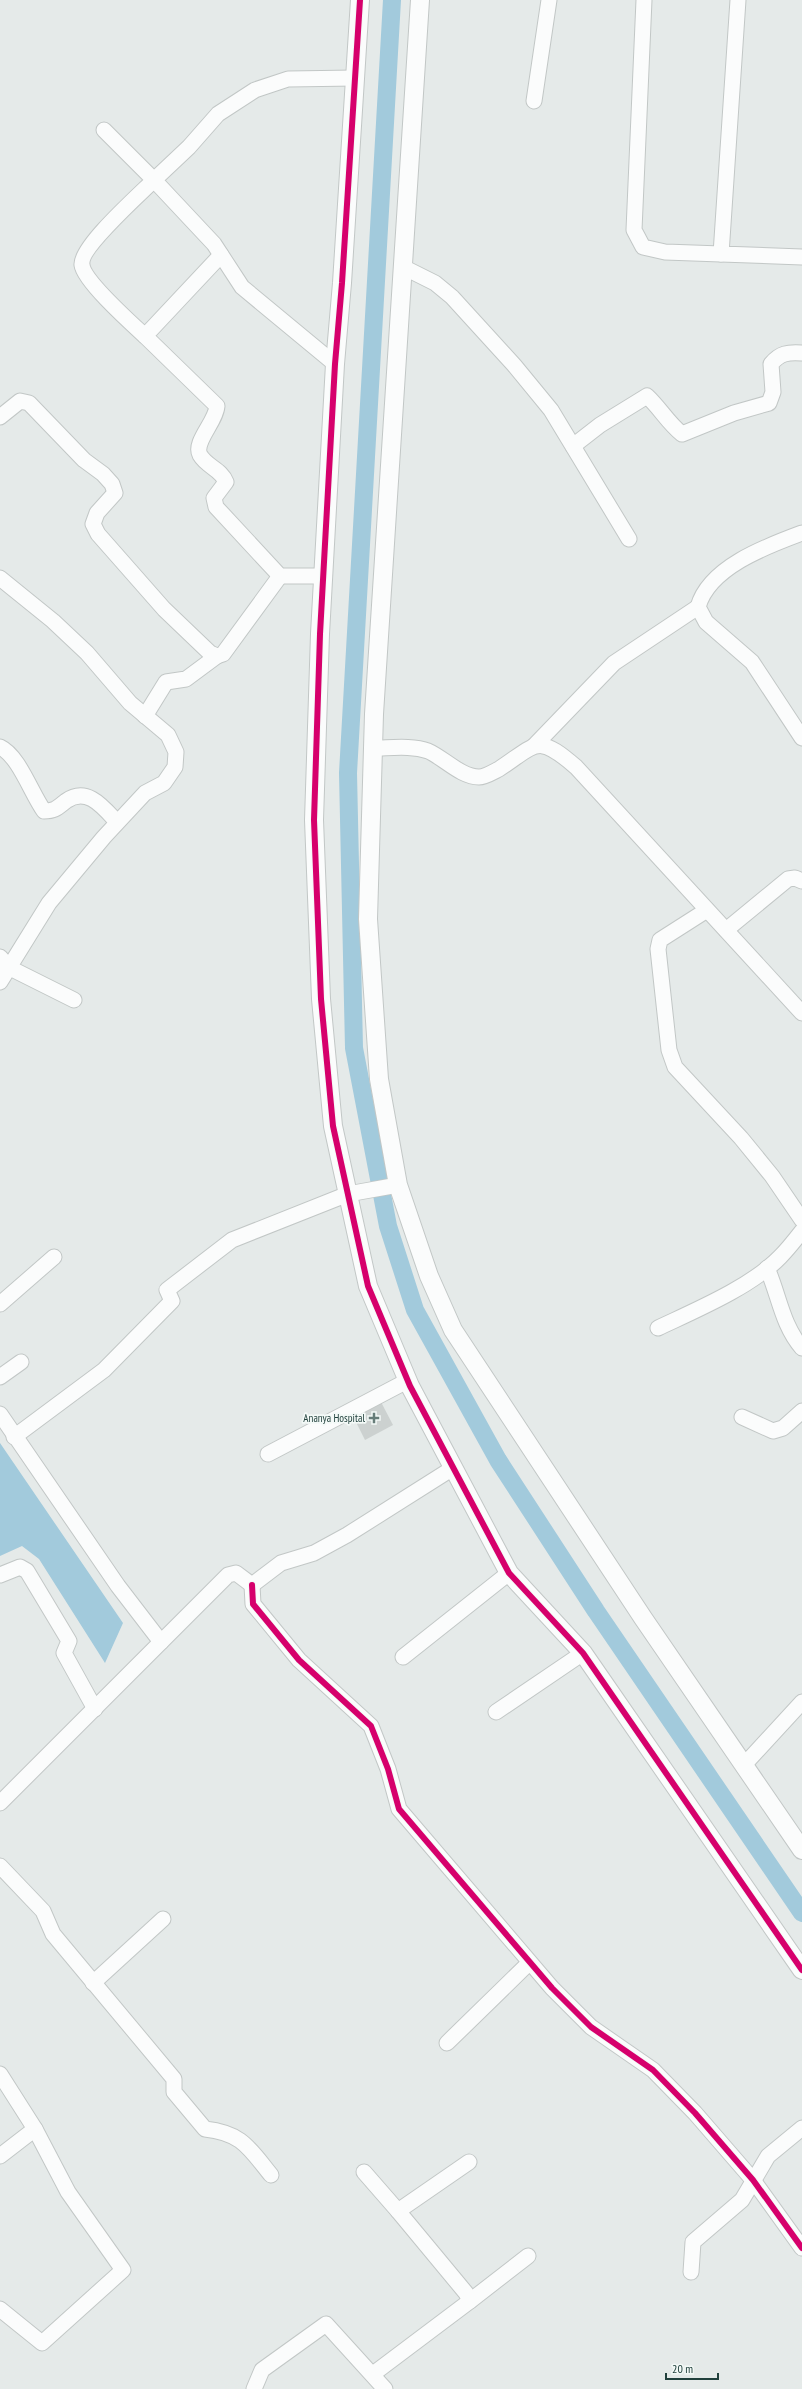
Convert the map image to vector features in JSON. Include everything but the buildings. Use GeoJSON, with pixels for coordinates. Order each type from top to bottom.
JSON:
{"type":"FeatureCollection","features":[{"type":"Feature","properties":{"kind":"street"},"geometry":{"type":"LineString","coordinates":[[360,0],[342,282],[334,364],[314,820],[320,999],[333,1126],[354,1193],[368,1286],[407,1381],[510,1573],[583,1653],[802,1970]]}},
{"type":"Feature","properties":{"kind":"street"},"geometry":{"type":"LineString","coordinates":[[420,0],[373,748],[368,919],[379,1079],[394,1186],[429,1276],[453,1330],[643,1618],[802,1850]]}},
{"type":"Feature","properties":{"kind":"street"},"geometry":{"type":"LineString","coordinates":[[534,101],[549,0]]}},
{"type":"Feature","properties":{"kind":"street"},"geometry":{"type":"LineString","coordinates":[[644,0],[634,230],[643,246],[665,252],[802,257]]}},
{"type":"Feature","properties":{"kind":"street"},"geometry":{"type":"LineString","coordinates":[[721,254],[738,0]]}},
{"type":"Feature","properties":{"kind":"street"},"geometry":{"type":"LineString","coordinates":[[324,576],[280,576],[216,507],[214,498],[226,482],[223,474],[204,461],[199,452],[199,443],[217,415],[217,406],[123,315],[86,276],[82,266],[82,257],[91,244],[189,147],[218,114],[255,90],[288,79],[354,78]]}},
{"type":"Feature","properties":{"kind":"street"},"geometry":{"type":"LineString","coordinates":[[104,130],[154,180],[214,244],[242,287],[334,364]]}},
{"type":"Feature","properties":{"kind":"street"},"geometry":{"type":"LineString","coordinates":[[145,336],[221,255]]}},
{"type":"Feature","properties":{"kind":"street"},"geometry":{"type":"LineString","coordinates":[[403,267],[435,283],[475,320],[551,410],[629,540]]}},
{"type":"Feature","properties":{"kind":"street"},"geometry":{"type":"LineString","coordinates":[[573,446],[600,425],[647,396],[658,406],[675,429],[682,434],[734,413],[769,403],[773,392],[771,364],[779,355],[789,352],[802,353]]}},
{"type":"Feature","properties":{"kind":"street"},"geometry":{"type":"LineString","coordinates":[[0,417],[20,401],[29,403],[84,460],[103,474],[112,484],[115,493],[97,513],[93,524],[98,534],[164,609],[210,653],[217,656]]}},
{"type":"Feature","properties":{"kind":"street"},"geometry":{"type":"LineString","coordinates":[[373,748],[427,750],[471,776],[480,777],[494,772],[534,746],[614,663],[698,607],[705,591],[726,570],[758,549],[802,533]]}},
{"type":"Feature","properties":{"kind":"street"},"geometry":{"type":"LineString","coordinates":[[145,716],[166,682],[186,679],[217,656],[223,654],[280,576]]}},
{"type":"Feature","properties":{"kind":"street"},"geometry":{"type":"LineString","coordinates":[[0,578],[54,621],[87,652],[130,703],[168,735],[176,752],[175,767],[164,783],[145,793],[117,822],[49,903],[0,982]]}},
{"type":"Feature","properties":{"kind":"street"},"geometry":{"type":"LineString","coordinates":[[698,607],[706,622],[752,662],[802,738]]}},
{"type":"Feature","properties":{"kind":"street"},"geometry":{"type":"LineString","coordinates":[[534,746],[544,744],[556,749],[576,767],[802,1013]]}},
{"type":"Feature","properties":{"kind":"street"},"geometry":{"type":"LineString","coordinates":[[0,747],[7,750],[14,759],[44,811],[54,811],[75,796],[85,795],[97,802],[117,822]]}},
{"type":"Feature","properties":{"kind":"street"},"geometry":{"type":"LineString","coordinates":[[726,930],[788,879],[795,878],[802,881]]}},
{"type":"Feature","properties":{"kind":"street"},"geometry":{"type":"LineString","coordinates":[[707,910],[660,940],[658,949],[669,1050],[675,1067],[741,1138],[772,1176],[802,1220]]}},
{"type":"Feature","properties":{"kind":"street"},"geometry":{"type":"LineString","coordinates":[[0,957],[10,968],[74,1000]]}},
{"type":"Feature","properties":{"kind":"street"},"geometry":{"type":"LineString","coordinates":[[14,1437],[104,1370],[172,1301],[167,1290],[232,1240],[354,1193],[394,1186]]}},
{"type":"Feature","properties":{"kind":"street"},"geometry":{"type":"LineString","coordinates":[[658,1328],[722,1297],[768,1268],[780,1258],[802,1231]]}},
{"type":"Feature","properties":{"kind":"street"},"geometry":{"type":"LineString","coordinates":[[0,1304],[54,1257]]}},
{"type":"Feature","properties":{"kind":"street"},"geometry":{"type":"LineString","coordinates":[[768,1268],[778,1291],[784,1318],[802,1348]]}},
{"type":"Feature","properties":{"kind":"street"},"geometry":{"type":"LineString","coordinates":[[0,1377],[21,1362]]}},
{"type":"Feature","properties":{"kind":"street"},"geometry":{"type":"LineString","coordinates":[[268,1454],[407,1381]]}},
{"type":"Feature","properties":{"kind":"street"},"geometry":{"type":"LineString","coordinates":[[742,1417],[773,1431],[783,1428],[802,1411]]}},
{"type":"Feature","properties":{"kind":"street"},"geometry":{"type":"LineString","coordinates":[[0,1414],[14,1437],[118,1586],[161,1642]]}},
{"type":"Feature","properties":{"kind":"street"},"geometry":{"type":"LineString","coordinates":[[252,1585],[282,1563],[314,1554],[347,1535],[453,1468]]}},
{"type":"Feature","properties":{"kind":"street"},"geometry":{"type":"LineString","coordinates":[[0,1575],[20,1567],[27,1571],[68,1641],[64,1653],[95,1709]]}},
{"type":"Feature","properties":{"kind":"street"},"geometry":{"type":"LineString","coordinates":[[0,1803],[228,1576],[236,1573],[252,1585]]}},
{"type":"Feature","properties":{"kind":"street"},"geometry":{"type":"LineString","coordinates":[[403,1657],[510,1573]]}},
{"type":"Feature","properties":{"kind":"street"},"geometry":{"type":"LineString","coordinates":[[252,1585],[253,1604],[298,1660],[371,1726],[388,1769],[399,1809],[529,1963],[591,2026],[653,2070],[695,2113],[753,2180],[802,2248]]}},
{"type":"Feature","properties":{"kind":"street"},"geometry":{"type":"LineString","coordinates":[[496,1712],[583,1653]]}},
{"type":"Feature","properties":{"kind":"street"},"geometry":{"type":"LineString","coordinates":[[744,1765],[802,1702]]}},
{"type":"Feature","properties":{"kind":"street"},"geometry":{"type":"LineString","coordinates":[[0,1866],[43,1912],[53,1934],[92,1983],[174,2079],[174,2092],[205,2129],[225,2131],[245,2143],[271,2175]]}},
{"type":"Feature","properties":{"kind":"street"},"geometry":{"type":"LineString","coordinates":[[92,1983],[163,1919]]}},
{"type":"Feature","properties":{"kind":"street"},"geometry":{"type":"LineString","coordinates":[[447,2042],[529,1963]]}},
{"type":"Feature","properties":{"kind":"street"},"geometry":{"type":"LineString","coordinates":[[0,2074],[35,2129],[68,2192],[123,2270],[42,2343],[0,2309]]}},
{"type":"Feature","properties":{"kind":"street"},"geometry":{"type":"LineString","coordinates":[[691,2272],[693,2242],[742,2200],[768,2156],[802,2128]]}},
{"type":"Feature","properties":{"kind":"street"},"geometry":{"type":"LineString","coordinates":[[0,2156],[35,2129]]}},
{"type":"Feature","properties":{"kind":"street"},"geometry":{"type":"LineString","coordinates":[[398,2211],[469,2162]]}},
{"type":"Feature","properties":{"kind":"street"},"geometry":{"type":"LineString","coordinates":[[364,2172],[466,2293],[470,2302]]}},
{"type":"Feature","properties":{"kind":"street"},"geometry":{"type":"LineString","coordinates":[[372,2374],[470,2302],[528,2256]]}},
{"type":"Feature","properties":{"kind":"street"},"geometry":{"type":"LineString","coordinates":[[254,2389],[262,2370],[326,2324],[386,2389]]}},
{"type":"Feature","properties":{"kind":"water"},"geometry":{"type":"Polygon","coordinates":[[[0,1443],[123,1623],[105,1663],[39,1559],[22,1546],[0,1556],[0,1443]]]}},
{"type":"Feature","properties":{"kind":"waterway"},"geometry":{"type":"LineString","coordinates":[[392,0],[348,773],[354,1048],[388,1226],[415,1310],[498,1460],[596,1611],[802,1913]]}},
{"type":"Feature","properties":{"kind":"cycle path"},"geometry":{"type":"LineString","coordinates":[[360,0],[342,283],[335,364],[320,634],[314,820],[321,999],[333,1126],[368,1286],[410,1386],[509,1573],[583,1653],[802,1970]]}},
{"type":"Feature","properties":{"kind":"cycle path"},"geometry":{"type":"LineString","coordinates":[[252,1585],[253,1604],[299,1660],[371,1726],[388,1769],[399,1809],[552,1988],[591,2027],[653,2070],[695,2113],[753,2180],[802,2248]]}},
{"type":"Feature","properties":{"kind":"place","name":"Ananya Hospital"},"geometry":{"type":"Point","coordinates":[374,1418]}}]}
